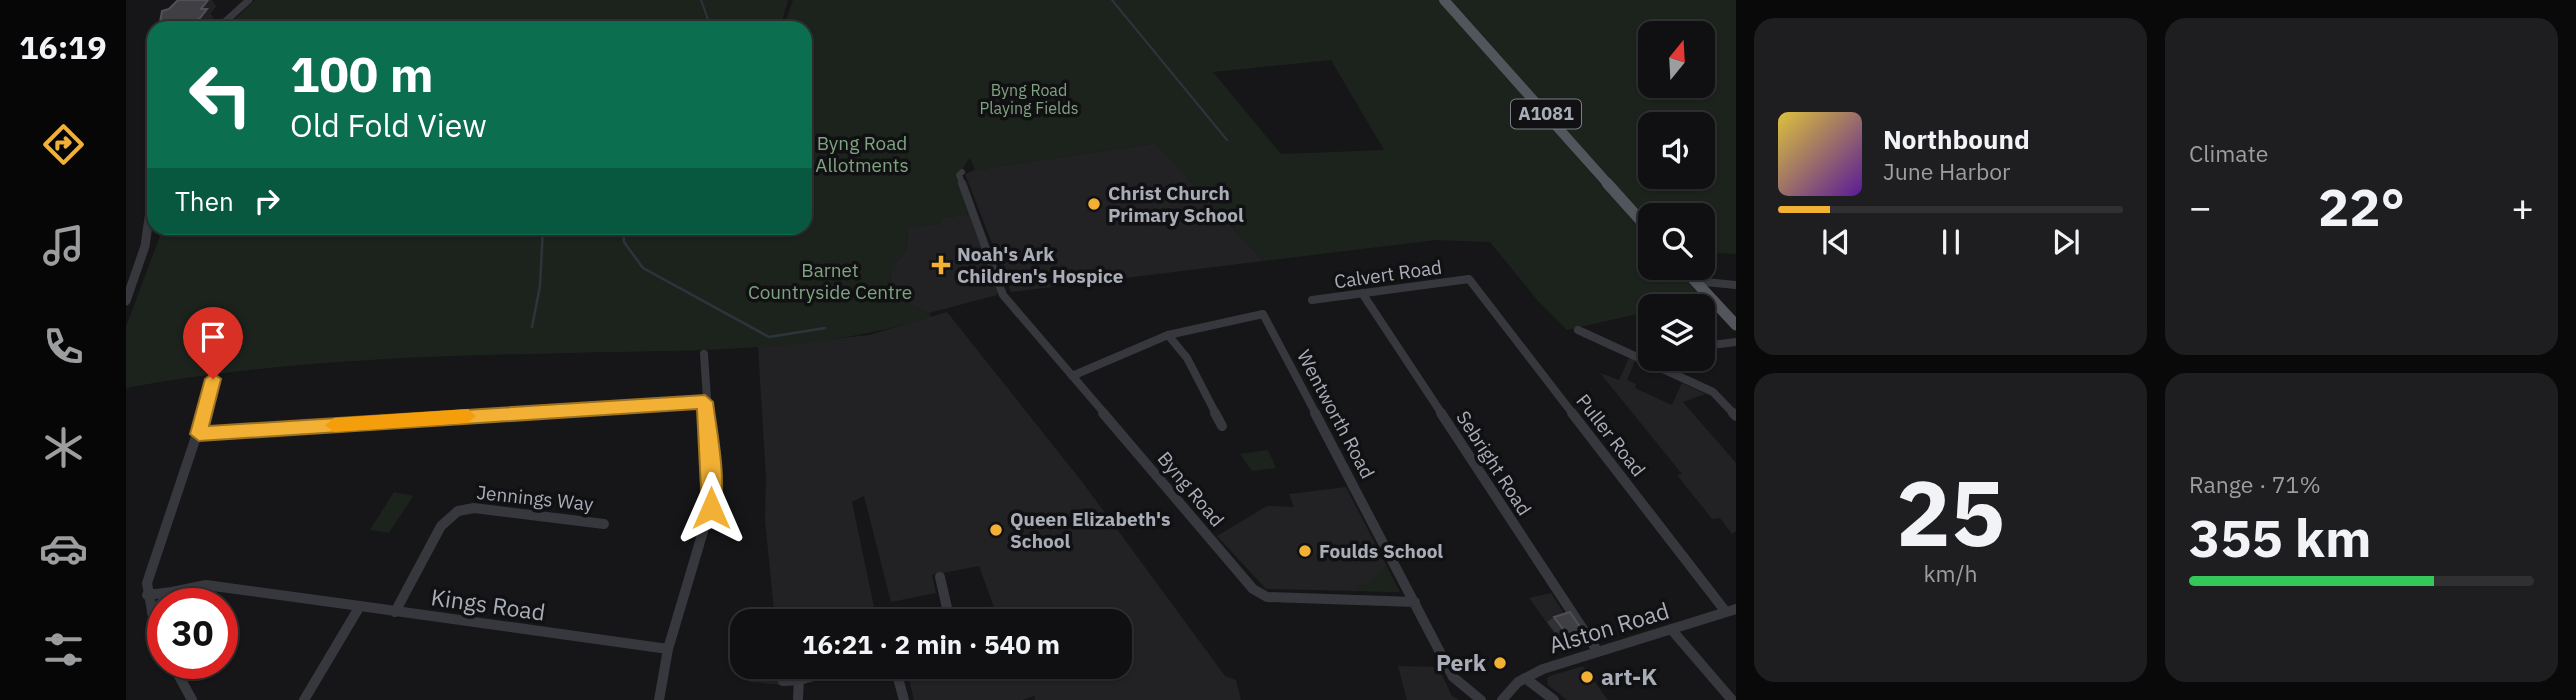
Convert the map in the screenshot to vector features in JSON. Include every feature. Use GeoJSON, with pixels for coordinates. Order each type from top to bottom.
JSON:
{"type":"FeatureCollection","features":[{"type":"Feature","properties":{"kind":"main road","name":"A1081"},"geometry":{"type":"LineString","coordinates":[[1444,0],[1638,218]]}},
{"type":"Feature","properties":{"kind":"main road"},"geometry":{"type":"LineString","coordinates":[[1695,281],[1736,325]]}},
{"type":"Feature","properties":{"kind":"street"},"geometry":{"type":"LineString","coordinates":[[226,21],[249,0]]}},
{"type":"Feature","properties":{"kind":"street","name":"Byng Road"},"geometry":{"type":"LineString","coordinates":[[962,172],[959,175],[1003,295],[1259,594],[1267,597],[1415,602]]}},
{"type":"Feature","properties":{"kind":"street"},"geometry":{"type":"LineString","coordinates":[[126,301],[145,246],[147,232]]}},
{"type":"Feature","properties":{"kind":"street","name":"Calvert Road"},"geometry":{"type":"LineString","coordinates":[[1312,300],[1469,279]]}},
{"type":"Feature","properties":{"kind":"street","name":"Puller Road"},"geometry":{"type":"LineString","coordinates":[[1469,279],[1731,610]]}},
{"type":"Feature","properties":{"kind":"street"},"geometry":{"type":"LineString","coordinates":[[1695,281],[1736,285]]}},
{"type":"Feature","properties":{"kind":"street","name":"Sebright Road"},"geometry":{"type":"LineString","coordinates":[[1362,293],[1598,652]]}},
{"type":"Feature","properties":{"kind":"street","name":"Wentworth Road"},"geometry":{"type":"LineString","coordinates":[[1072,376],[1168,335],[1263,314],[1453,677],[1463,688],[1481,700]]}},
{"type":"Feature","properties":{"kind":"street"},"geometry":{"type":"LineString","coordinates":[[1578,330],[1638,357]]}},
{"type":"Feature","properties":{"kind":"street"},"geometry":{"type":"LineString","coordinates":[[1168,335],[1194,369],[1222,426]]}},
{"type":"Feature","properties":{"kind":"street"},"geometry":{"type":"LineString","coordinates":[[1715,345],[1736,342]]}},
{"type":"Feature","properties":{"kind":"street"},"geometry":{"type":"LineString","coordinates":[[659,700],[668,649],[713,498],[704,354]]}},
{"type":"Feature","properties":{"kind":"street"},"geometry":{"type":"LineString","coordinates":[[1668,371],[1713,392],[1736,416]]}},
{"type":"Feature","properties":{"kind":"street"},"geometry":{"type":"LineString","coordinates":[[147,595],[146,583],[199,434],[213,379]]}},
{"type":"Feature","properties":{"kind":"street"},"geometry":{"type":"LineString","coordinates":[[199,434],[705,402]]}},
{"type":"Feature","properties":{"kind":"street","name":"Jennings Way"},"geometry":{"type":"LineString","coordinates":[[395,612],[441,526],[458,511],[474,508],[546,519],[604,524]]}},
{"type":"Feature","properties":{"kind":"street"},"geometry":{"type":"LineString","coordinates":[[940,577],[947,609]]}},
{"type":"Feature","properties":{"kind":"street","name":"Kings Road"},"geometry":{"type":"LineString","coordinates":[[197,588],[215,585],[236,588]]}},
{"type":"Feature","properties":{"kind":"street","name":"Kings Road"},"geometry":{"type":"LineString","coordinates":[[238,588],[668,649]]}},
{"type":"Feature","properties":{"kind":"street"},"geometry":{"type":"LineString","coordinates":[[304,700],[360,606]]}},
{"type":"Feature","properties":{"kind":"street","name":"Alston Road"},"geometry":{"type":"LineString","coordinates":[[1502,700],[1525,678],[1543,669],[1731,610]]}},
{"type":"Feature","properties":{"kind":"street"},"geometry":{"type":"LineString","coordinates":[[1671,629],[1732,700]]}},
{"type":"Feature","properties":{"kind":"street"},"geometry":{"type":"LineString","coordinates":[[1525,678],[1554,700]]}},
{"type":"Feature","properties":{"kind":"street"},"geometry":{"type":"LineString","coordinates":[[181,679],[192,700]]}},
{"type":"Feature","properties":{"kind":"street"},"geometry":{"type":"LineString","coordinates":[[783,681],[803,679]]}},
{"type":"Feature","properties":{"kind":"street"},"geometry":{"type":"LineString","coordinates":[[898,679],[904,700]]}},
{"type":"Feature","properties":{"kind":"street"},"geometry":{"type":"LineString","coordinates":[[798,698],[799,680]]}},
{"type":"Feature","properties":{"kind":"shaded area","name":"Christ Church Primary School"},"geometry":{"type":"Polygon","coordinates":[[[1156,143],[1263,261],[1011,292],[965,174],[975,170],[1156,143]]]}},
{"type":"Feature","properties":{"kind":"shaded area","name":"Noah's Ark Children's Hospice"},"geometry":{"type":"Polygon","coordinates":[[[971,214],[998,288],[997,295],[929,313],[894,297],[890,268],[906,252],[908,227],[941,224],[940,218],[971,214]]]}},
{"type":"Feature","properties":{"kind":"shaded area","name":"Queen Elizabeth's School"},"geometry":{"type":"Polygon","coordinates":[[[947,312],[1083,483],[1225,676],[1236,680],[1241,700],[1035,700],[1035,696],[1022,700],[914,700],[909,679],[1132,679],[1132,609],[995,609],[979,566],[932,575],[936,593],[891,602],[864,496],[852,502],[874,609],[774,609],[765,520],[766,478],[758,347],[869,335],[947,312]]]}},
{"type":"Feature","properties":{"kind":"shaded area"},"geometry":{"type":"Polygon","coordinates":[[[1629,358],[1635,361],[1627,380],[1636,384],[1635,388],[1672,405],[1682,383],[1706,394],[1683,402],[1736,463],[1736,531],[1732,534],[1720,518],[1712,519],[1677,475],[1682,474],[1600,373],[1619,380],[1629,358]]]}},
{"type":"Feature","properties":{"kind":"shaded area","name":"Foulds School"},"geometry":{"type":"Polygon","coordinates":[[[1346,487],[1400,592],[1266,589],[1217,536],[1267,506],[1294,507],[1289,494],[1346,487]]]}},
{"type":"Feature","properties":{"kind":"shaded area"},"geometry":{"type":"Polygon","coordinates":[[[1551,593],[1584,647],[1568,652],[1529,598],[1551,593]]]}},
{"type":"Feature","properties":{"kind":"shaded area"},"geometry":{"type":"Polygon","coordinates":[[[1398,666],[1438,667],[1452,696],[1459,700],[1407,700],[1398,666]]]}},
{"type":"Feature","properties":{"kind":"shaded area"},"geometry":{"type":"Polygon","coordinates":[[[1583,666],[1608,700],[1567,700],[1548,685],[1547,678],[1550,676],[1583,666]]]}},
{"type":"Feature","properties":{"kind":"shaded area"},"geometry":{"type":"Polygon","coordinates":[[[749,679],[784,679],[783,685],[749,682],[749,679]]]}},
{"type":"Feature","properties":{"kind":"green space"},"geometry":{"type":"Polygon","coordinates":[[[255,0],[788,0],[782,21],[233,21],[255,0]]]}},
{"type":"Feature","properties":{"kind":"green space"},"geometry":{"type":"Polygon","coordinates":[[[793,0],[1439,0],[1638,226],[1638,280],[1686,280],[1699,294],[1638,294],[1638,314],[1567,330],[1538,301],[1490,242],[1436,240],[1263,261],[1156,143],[975,170],[970,158],[957,176],[971,214],[940,218],[941,224],[908,227],[906,252],[890,268],[894,297],[929,313],[931,317],[886,329],[842,338],[752,348],[457,356],[291,366],[126,388],[126,327],[160,235],[812,235],[812,21],[786,21],[793,0]],[[1331,60],[1213,72],[1281,154],[1384,150],[1331,60]]]}},
{"type":"Feature","properties":{"kind":"green space"},"geometry":{"type":"Polygon","coordinates":[[[1448,0],[1736,0],[1736,254],[1715,253],[1715,203],[1638,203],[1638,210],[1448,0]]]}},
{"type":"Feature","properties":{"kind":"green space"},"geometry":{"type":"Polygon","coordinates":[[[1268,450],[1276,468],[1252,471],[1240,454],[1268,450]]]}},
{"type":"Feature","properties":{"kind":"green space"},"geometry":{"type":"Polygon","coordinates":[[[394,492],[413,496],[389,533],[370,530],[394,492]]]}},
{"type":"Feature","properties":{"kind":"green space"},"geometry":{"type":"Polygon","coordinates":[[[1386,565],[1399,592],[1357,591],[1355,586],[1368,584],[1386,565]]]}},
{"type":"Feature","properties":{"kind":"building"},"geometry":{"type":"Polygon","coordinates":[[[178,0],[208,0],[201,9],[207,9],[196,21],[160,21],[162,11],[169,9],[178,0]]]}},
{"type":"Feature","properties":{"kind":"building"},"geometry":{"type":"Polygon","coordinates":[[[1570,612],[1588,639],[1574,644],[1554,617],[1570,612]]]}},
{"type":"Feature","properties":{"kind":"waterway"},"geometry":{"type":"LineString","coordinates":[[701,0],[708,21]]}},
{"type":"Feature","properties":{"kind":"waterway"},"geometry":{"type":"LineString","coordinates":[[1112,0],[1227,140]]}},
{"type":"Feature","properties":{"kind":"waterway"},"geometry":{"type":"LineString","coordinates":[[532,327],[540,286],[543,235]]}},
{"type":"Feature","properties":{"kind":"waterway"},"geometry":{"type":"LineString","coordinates":[[624,235],[624,242],[643,268],[769,337],[825,328]]}},
{"type":"Feature","properties":{"kind":"slow traffic"},"geometry":{"type":"LineString","coordinates":[[334,425],[468,416]]}},
{"type":"Feature","properties":{"kind":"place","name":"Christ Church Primary School"},"geometry":{"type":"Point","coordinates":[1094,204]}},
{"type":"Feature","properties":{"kind":"place","name":"Noah's Ark Children's Hospice"},"geometry":{"type":"Point","coordinates":[941,265]}},
{"type":"Feature","properties":{"kind":"place","name":"Queen Elizabeth's School"},"geometry":{"type":"Point","coordinates":[996,530]}},
{"type":"Feature","properties":{"kind":"place","name":"Foulds School"},"geometry":{"type":"Point","coordinates":[1305,551]}},
{"type":"Feature","properties":{"kind":"place","name":"Perk"},"geometry":{"type":"Point","coordinates":[1500,663]}},
{"type":"Feature","properties":{"kind":"place","name":"art-K"},"geometry":{"type":"Point","coordinates":[1587,677]}},
{"type":"Feature","properties":{"kind":"route"},"geometry":{"type":"LineString","coordinates":[[213,379],[199,434],[705,402],[713,498],[711,508]]}},
{"type":"Feature","properties":{"kind":"park label","name":"Byng Road Playing Fields"},"geometry":{"type":"Point","coordinates":[1029,99]}},
{"type":"Feature","properties":{"kind":"park label","name":"Byng Road Allotments"},"geometry":{"type":"Point","coordinates":[862,154]}},
{"type":"Feature","properties":{"kind":"park label","name":"Barnet Countryside Centre"},"geometry":{"type":"Point","coordinates":[830,281]}}]}
